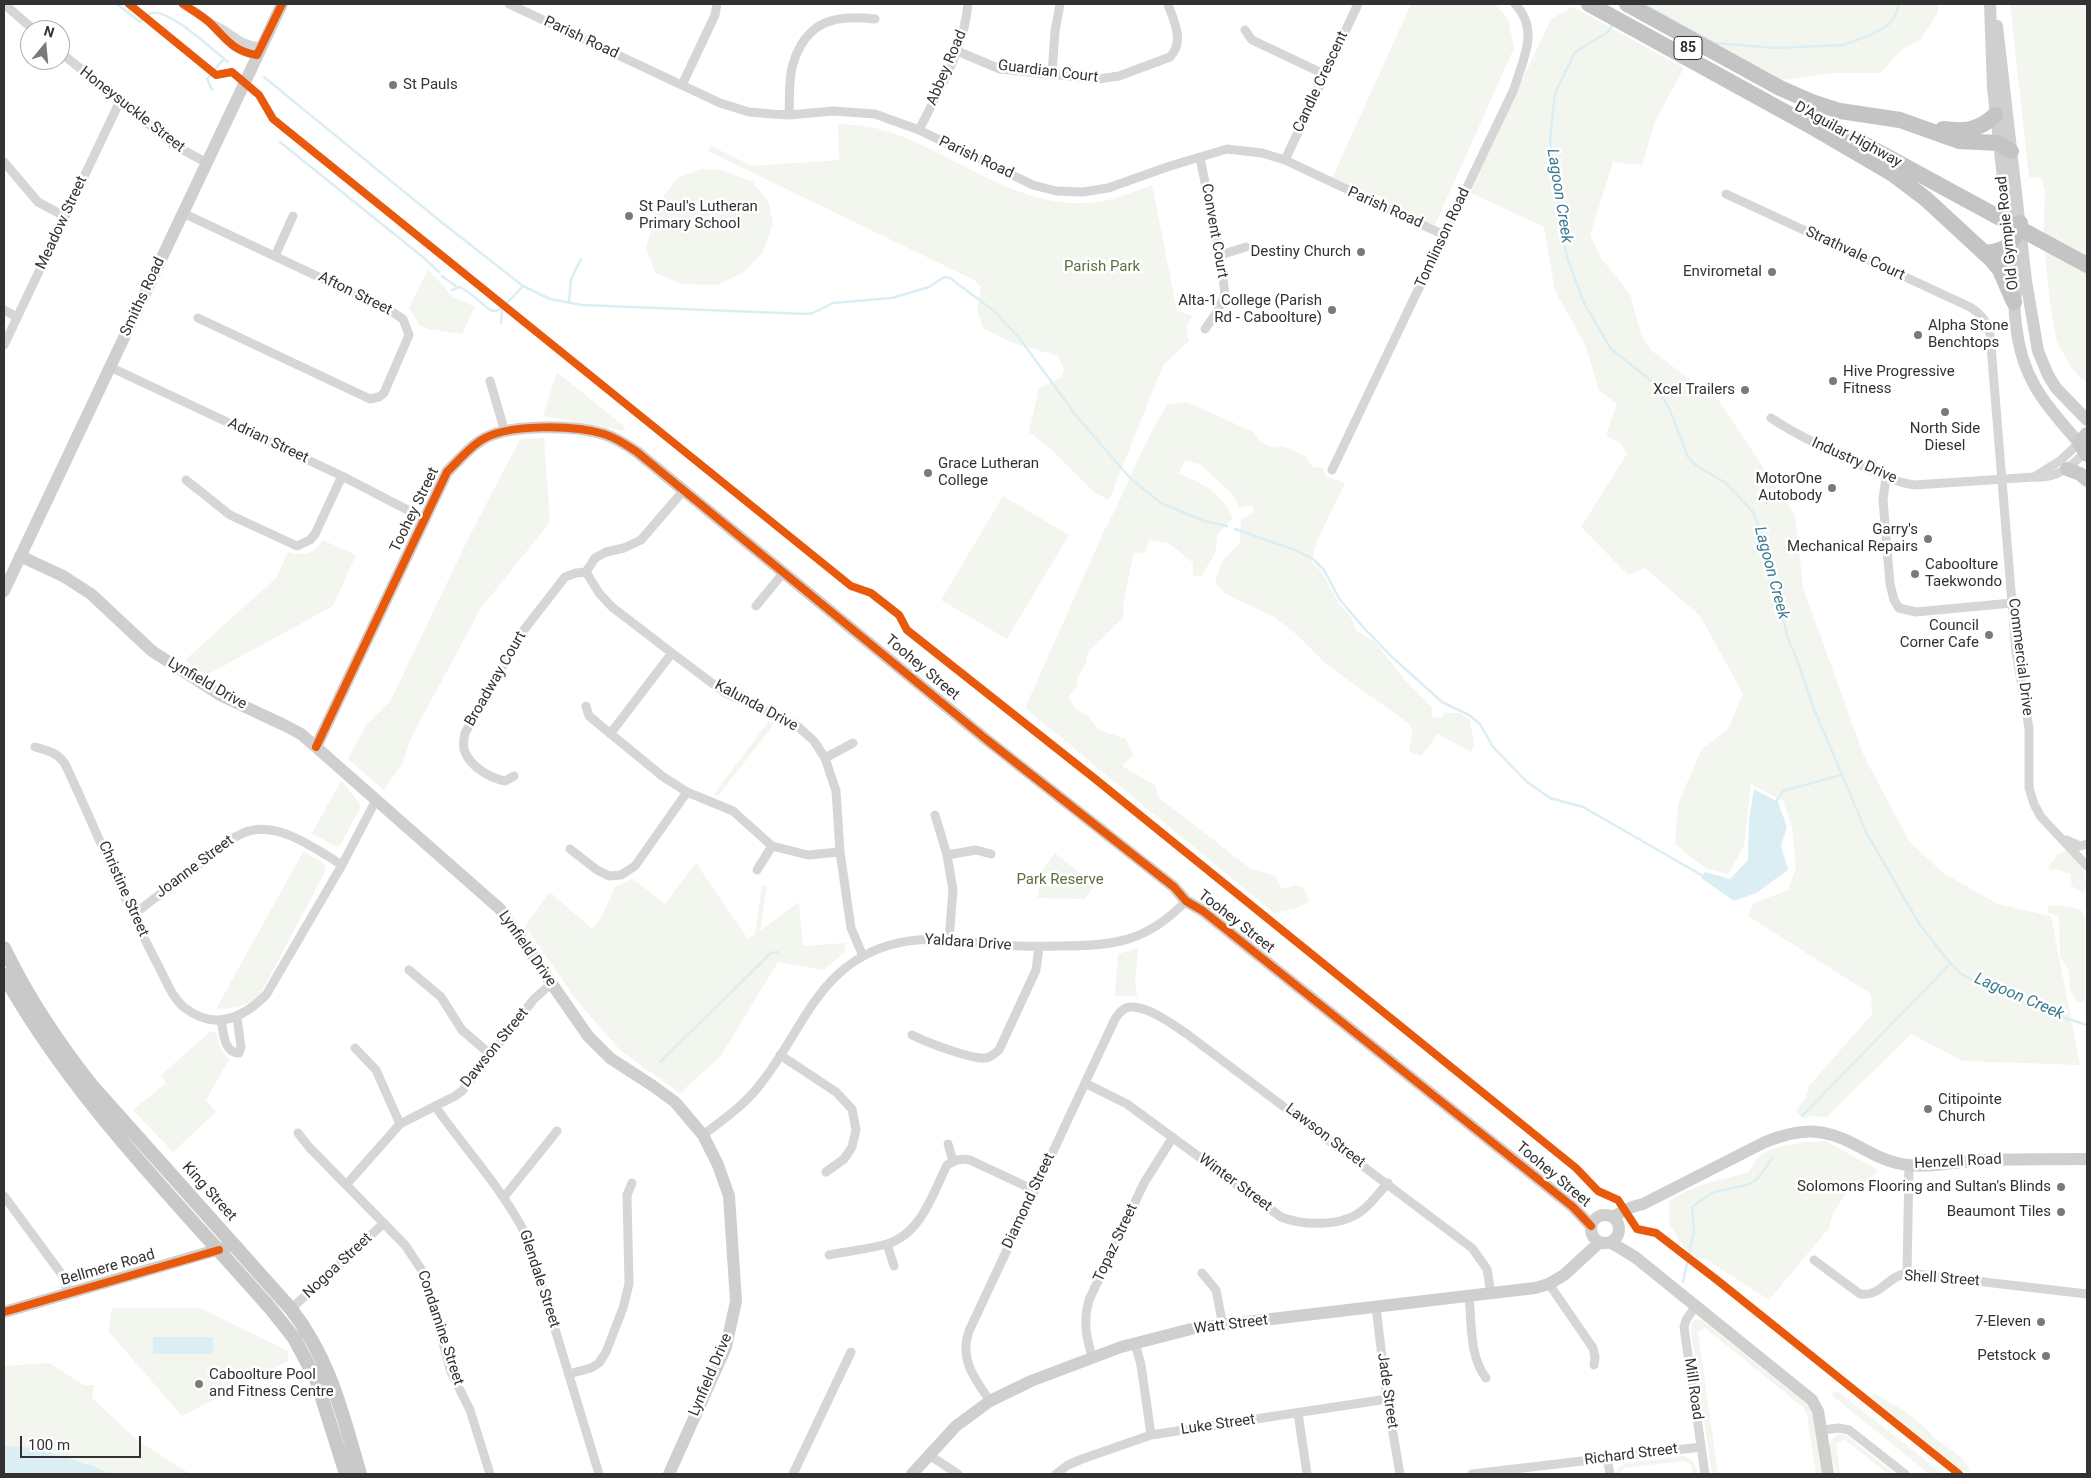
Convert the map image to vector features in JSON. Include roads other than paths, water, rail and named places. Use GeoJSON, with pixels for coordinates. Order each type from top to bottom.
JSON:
{"type":"FeatureCollection","features":[{"type":"Feature","properties":{"kind":"highway"},"geometry":{"type":"LineString","coordinates":[[1589,4],[1768,92],[1825,106],[1900,120],[1959,141],[2005,147]]}},
{"type":"Feature","properties":{"kind":"highway","name":"D'Aguilar Highway"},"geometry":{"type":"LineString","coordinates":[[1609,4],[2087,265]]}},
{"type":"Feature","properties":{"kind":"highway"},"geometry":{"type":"LineString","coordinates":[[1627,4],[1768,92],[1909,185],[1984,253],[2000,270],[2014,302]]}},
{"type":"Feature","properties":{"kind":"highway"},"geometry":{"type":"LineString","coordinates":[[1931,131],[1941,129],[1958,131],[1976,128],[1996,115]]}},
{"type":"Feature","properties":{"kind":"highway"},"geometry":{"type":"LineString","coordinates":[[1984,253],[2004,250],[2010,245],[2020,223]]}},
{"type":"Feature","properties":{"kind":"main road"},"geometry":{"type":"LineString","coordinates":[[2067,469],[2080,474],[2087,480]]}},
{"type":"Feature","properties":{"kind":"main road","name":"King Street"},"geometry":{"type":"LineString","coordinates":[[4,948],[32,1002],[69,1056],[99,1093],[291,1309],[309,1334],[327,1368],[348,1464]]}},
{"type":"Feature","properties":{"kind":"main road","name":"King Street"},"geometry":{"type":"LineString","coordinates":[[4,975],[45,1043],[81,1092],[271,1309],[300,1348],[316,1379],[348,1464],[360,1474]]}},
{"type":"Feature","properties":{"kind":"street"},"geometry":{"type":"LineString","coordinates":[[4,4],[22,20]]}},
{"type":"Feature","properties":{"kind":"street"},"geometry":{"type":"LineString","coordinates":[[183,4],[209,22],[220,35],[239,50],[259,51]]}},
{"type":"Feature","properties":{"kind":"street","name":"Smiths Road"},"geometry":{"type":"LineString","coordinates":[[4,591],[282,4]]}},
{"type":"Feature","properties":{"kind":"street","name":"Parish Road"},"geometry":{"type":"LineString","coordinates":[[509,4],[737,109],[790,115],[853,111],[874,114],[919,130],[1033,184],[1056,191],[1083,192],[1108,188],[1170,166],[1227,149],[1262,153],[1285,160],[1444,234]]}},
{"type":"Feature","properties":{"kind":"street"},"geometry":{"type":"LineString","coordinates":[[682,85],[715,15],[717,4]]}},
{"type":"Feature","properties":{"kind":"street","name":"Abbey Road"},"geometry":{"type":"LineString","coordinates":[[919,130],[957,51],[964,31],[968,4]]}},
{"type":"Feature","properties":{"kind":"street"},"geometry":{"type":"LineString","coordinates":[[1052,74],[1055,30],[1060,4]]}},
{"type":"Feature","properties":{"kind":"street","name":"Guardian Court"},"geometry":{"type":"LineString","coordinates":[[957,51],[1000,68],[1098,79],[1119,76],[1170,57],[1177,48],[1178,39],[1168,4]]}},
{"type":"Feature","properties":{"kind":"street","name":"Candle Crescent"},"geometry":{"type":"LineString","coordinates":[[1285,160],[1358,4]]}},
{"type":"Feature","properties":{"kind":"street","name":"Tomlinson Road"},"geometry":{"type":"LineString","coordinates":[[1332,470],[1514,89],[1529,40],[1524,13],[1515,4]]}},
{"type":"Feature","properties":{"kind":"street","name":"Old Gympie Road"},"geometry":{"type":"LineString","coordinates":[[1990,4],[1996,115],[2005,147],[2020,223],[2026,281],[2038,350],[2043,364],[2062,396],[2087,420]]}},
{"type":"Feature","properties":{"kind":"street","name":"Old Gympie Road"},"geometry":{"type":"LineString","coordinates":[[1995,4],[2010,245],[2016,294],[2014,302],[2019,346],[2027,372],[2040,396],[2085,447]]}},
{"type":"Feature","properties":{"kind":"street"},"geometry":{"type":"LineString","coordinates":[[790,115],[792,66],[800,47],[810,33],[825,21],[843,17],[875,19]]}},
{"type":"Feature","properties":{"kind":"street"},"geometry":{"type":"LineString","coordinates":[[1245,30],[1252,40],[1324,74]]}},
{"type":"Feature","properties":{"kind":"street","name":"Honeysuckle Street"},"geometry":{"type":"LineString","coordinates":[[70,60],[180,149],[207,163]]}},
{"type":"Feature","properties":{"kind":"street","name":"Meadow Street"},"geometry":{"type":"LineString","coordinates":[[4,345],[120,100]]}},
{"type":"Feature","properties":{"kind":"street","name":"Convent Court"},"geometry":{"type":"LineString","coordinates":[[1200,158],[1220,255],[1225,294],[1217,312],[1205,329]]}},
{"type":"Feature","properties":{"kind":"street"},"geometry":{"type":"LineString","coordinates":[[4,162],[38,202],[64,216]]}},
{"type":"Feature","properties":{"kind":"street","name":"Strathvale Court"},"geometry":{"type":"LineString","coordinates":[[1726,194],[1970,307],[1982,316]]}},
{"type":"Feature","properties":{"kind":"street","name":"Afton Street"},"geometry":{"type":"LineString","coordinates":[[183,213],[391,311],[403,319],[409,335],[384,393],[379,397],[370,398],[198,318]]}},
{"type":"Feature","properties":{"kind":"street"},"geometry":{"type":"LineString","coordinates":[[275,256],[293,216]]}},
{"type":"Feature","properties":{"kind":"street"},"geometry":{"type":"LineString","coordinates":[[1220,255],[1246,247]]}},
{"type":"Feature","properties":{"kind":"street"},"geometry":{"type":"LineString","coordinates":[[4,310],[17,317]]}},
{"type":"Feature","properties":{"kind":"street","name":"Commercial Drive"},"geometry":{"type":"LineString","coordinates":[[1982,316],[1990,334],[2016,652],[2029,728],[2028,788],[2041,817],[2064,839],[2087,866]]}},
{"type":"Feature","properties":{"kind":"street","name":"Adrian Street"},"geometry":{"type":"LineString","coordinates":[[110,367],[342,476],[425,519]]}},
{"type":"Feature","properties":{"kind":"street"},"geometry":{"type":"LineString","coordinates":[[490,381],[505,432]]}},
{"type":"Feature","properties":{"kind":"street","name":"Industry Drive"},"geometry":{"type":"LineString","coordinates":[[1771,418],[1799,436],[1886,477],[1906,483],[1927,485],[2050,476],[2067,469],[2085,447]]}},
{"type":"Feature","properties":{"kind":"street","name":"Toohey Street"},"geometry":{"type":"LineString","coordinates":[[316,747],[447,472],[481,440],[519,429],[545,428],[590,431],[604,434],[627,445],[987,740],[1174,887],[1186,901],[1203,911],[1573,1207],[1627,1245],[1635,1257],[1812,1400],[1818,1411],[1828,1474]]}},
{"type":"Feature","properties":{"kind":"street","name":"Industry Drive"},"geometry":{"type":"LineString","coordinates":[[2034,476],[2085,447]]}},
{"type":"Feature","properties":{"kind":"street"},"geometry":{"type":"LineString","coordinates":[[186,480],[230,515],[297,546],[310,540],[315,534],[342,476]]}},
{"type":"Feature","properties":{"kind":"street"},"geometry":{"type":"LineString","coordinates":[[1886,477],[1883,500],[1890,584],[1894,600],[1899,608],[1916,612],[2012,603]]}},
{"type":"Feature","properties":{"kind":"street"},"geometry":{"type":"LineString","coordinates":[[586,572],[595,558],[606,552],[624,548],[641,540],[684,490]]}},
{"type":"Feature","properties":{"kind":"street","name":"Lynfield Drive"},"geometry":{"type":"LineString","coordinates":[[20,556],[63,576],[92,594],[152,651],[220,695],[301,734],[500,909],[578,1024],[598,1048],[619,1065],[675,1102],[703,1135],[718,1165],[729,1196],[736,1301],[726,1347],[668,1474]]}},
{"type":"Feature","properties":{"kind":"street","name":"Kalunda Drive"},"geometry":{"type":"LineString","coordinates":[[586,572],[599,593],[612,607],[725,693],[795,724],[814,741],[825,758],[836,791],[840,852],[851,928],[863,956]]}},
{"type":"Feature","properties":{"kind":"street","name":"Broadway Court"},"geometry":{"type":"LineString","coordinates":[[514,776],[505,781],[491,778],[485,773],[465,753],[463,744],[465,733],[520,635],[565,577],[586,572]]}},
{"type":"Feature","properties":{"kind":"street"},"geometry":{"type":"LineString","coordinates":[[756,606],[784,572]]}},
{"type":"Feature","properties":{"kind":"street"},"geometry":{"type":"LineString","coordinates":[[610,734],[672,653]]}},
{"type":"Feature","properties":{"kind":"street"},"geometry":{"type":"LineString","coordinates":[[586,706],[589,716],[662,776],[687,792],[732,811],[772,846],[808,855],[840,852]]}},
{"type":"Feature","properties":{"kind":"street"},"geometry":{"type":"LineString","coordinates":[[825,758],[853,744]]}},
{"type":"Feature","properties":{"kind":"street","name":"Christine Street"},"geometry":{"type":"LineString","coordinates":[[35,747],[53,752],[60,756],[65,764],[147,944],[176,998],[186,1009],[204,1017],[221,1020],[237,1017],[251,1010],[266,996],[342,866],[376,800]]}},
{"type":"Feature","properties":{"kind":"street"},"geometry":{"type":"LineString","coordinates":[[570,849],[597,870],[609,876],[621,875],[635,866],[687,792]]}},
{"type":"Feature","properties":{"kind":"street"},"geometry":{"type":"LineString","coordinates":[[935,815],[946,855],[953,902],[949,940]]}},
{"type":"Feature","properties":{"kind":"street","name":"Joanne Street"},"geometry":{"type":"LineString","coordinates":[[134,914],[235,837],[250,830],[270,830],[299,839],[342,866]]}},
{"type":"Feature","properties":{"kind":"street"},"geometry":{"type":"LineString","coordinates":[[2064,839],[2076,845],[2087,844]]}},
{"type":"Feature","properties":{"kind":"street"},"geometry":{"type":"LineString","coordinates":[[757,870],[772,846]]}},
{"type":"Feature","properties":{"kind":"street"},"geometry":{"type":"LineString","coordinates":[[946,855],[976,850],[991,854]]}},
{"type":"Feature","properties":{"kind":"street","name":"Yaldara Drive"},"geometry":{"type":"LineString","coordinates":[[703,1135],[742,1105],[753,1094],[818,995],[840,971],[863,956],[889,945],[906,941],[949,940],[1039,947],[1101,946],[1128,940],[1154,928],[1186,901]]}},
{"type":"Feature","properties":{"kind":"street"},"geometry":{"type":"LineString","coordinates":[[912,1035],[929,1044],[986,1059],[993,1056],[999,1050],[1036,970],[1039,947]]}},
{"type":"Feature","properties":{"kind":"street"},"geometry":{"type":"LineString","coordinates":[[409,970],[441,997],[462,1030],[491,1055]]}},
{"type":"Feature","properties":{"kind":"street","name":"Dawson Street"},"geometry":{"type":"LineString","coordinates":[[346,1184],[400,1124],[462,1091],[534,999],[551,984]]}},
{"type":"Feature","properties":{"kind":"street","name":"Diamond Street"},"geometry":{"type":"LineString","coordinates":[[990,1401],[967,1363],[964,1346],[969,1331],[1115,1019],[1128,1007]]}},
{"type":"Feature","properties":{"kind":"street","name":"Lawson Street"},"geometry":{"type":"LineString","coordinates":[[1128,1007],[1140,1008],[1164,1018],[1187,1034],[1388,1183],[1478,1254],[1487,1269],[1491,1294]]}},
{"type":"Feature","properties":{"kind":"street"},"geometry":{"type":"LineString","coordinates":[[221,1020],[227,1048],[232,1053],[239,1053],[241,1047],[237,1017]]}},
{"type":"Feature","properties":{"kind":"street"},"geometry":{"type":"LineString","coordinates":[[355,1048],[368,1060],[382,1080],[400,1124]]}},
{"type":"Feature","properties":{"kind":"street"},"geometry":{"type":"LineString","coordinates":[[780,1055],[836,1092],[852,1109],[856,1130],[852,1147],[844,1159],[826,1172]]}},
{"type":"Feature","properties":{"kind":"street","name":"Winter Street"},"geometry":{"type":"LineString","coordinates":[[1085,1083],[1127,1104],[1281,1217],[1295,1223],[1322,1224],[1350,1217],[1363,1210],[1388,1183]]}},
{"type":"Feature","properties":{"kind":"street","name":"Glendale Street"},"geometry":{"type":"LineString","coordinates":[[435,1106],[504,1197],[518,1218],[527,1237],[600,1474]]}},
{"type":"Feature","properties":{"kind":"street"},"geometry":{"type":"LineString","coordinates":[[504,1197],[557,1131]]}},
{"type":"Feature","properties":{"kind":"street","name":"Henzell Road"},"geometry":{"type":"LineString","coordinates":[[1605,1230],[1632,1207],[1643,1204],[1765,1142],[1799,1132],[1824,1131],[1884,1159],[1908,1165],[1984,1160],[2087,1159]]}},
{"type":"Feature","properties":{"kind":"street","name":"Condamine Street"},"geometry":{"type":"LineString","coordinates":[[298,1133],[309,1147],[405,1245],[422,1272],[451,1372],[470,1410],[490,1474]]}},
{"type":"Feature","properties":{"kind":"street","name":"Topaz Street"},"geometry":{"type":"LineString","coordinates":[[1092,1356],[1085,1330],[1086,1309],[1089,1300],[1144,1182],[1173,1137]]}},
{"type":"Feature","properties":{"kind":"street"},"geometry":{"type":"LineString","coordinates":[[948,1144],[953,1161]]}},
{"type":"Feature","properties":{"kind":"street"},"geometry":{"type":"LineString","coordinates":[[830,1255],[888,1244],[908,1233],[916,1224],[947,1165],[962,1158],[1034,1190]]}},
{"type":"Feature","properties":{"kind":"street"},"geometry":{"type":"LineString","coordinates":[[1907,1273],[1908,1165]]}},
{"type":"Feature","properties":{"kind":"street"},"geometry":{"type":"LineString","coordinates":[[569,1374],[591,1368],[599,1363],[606,1352],[623,1308],[629,1284],[627,1195],[632,1183]]}},
{"type":"Feature","properties":{"kind":"street"},"geometry":{"type":"LineString","coordinates":[[4,1196],[63,1276],[68,1294]]}},
{"type":"Feature","properties":{"kind":"street","name":"Nogoa Street"},"geometry":{"type":"LineString","coordinates":[[291,1309],[384,1223]]}},
{"type":"Feature","properties":{"kind":"street","name":"Watt Street"},"geometry":{"type":"LineString","coordinates":[[912,1474],[956,1426],[990,1401],[1031,1381],[1092,1356],[1195,1328],[1522,1291],[1549,1284],[1564,1275],[1582,1258],[1605,1230]]}},
{"type":"Feature","properties":{"kind":"street"},"geometry":{"type":"LineString","coordinates":[[888,1244],[894,1266]]}},
{"type":"Feature","properties":{"kind":"street","name":"Bellmere Road"},"geometry":{"type":"LineString","coordinates":[[4,1312],[234,1245]]}},
{"type":"Feature","properties":{"kind":"street","name":"Shell Street"},"geometry":{"type":"LineString","coordinates":[[1814,1260],[1853,1291],[1868,1295],[1875,1293],[1891,1278],[1907,1273],[2087,1294]]}},
{"type":"Feature","properties":{"kind":"street"},"geometry":{"type":"LineString","coordinates":[[1202,1273],[1216,1290],[1223,1326]]}},
{"type":"Feature","properties":{"kind":"street"},"geometry":{"type":"LineString","coordinates":[[1549,1284],[1593,1348],[1594,1365]]}},
{"type":"Feature","properties":{"kind":"street"},"geometry":{"type":"LineString","coordinates":[[1469,1297],[1476,1360],[1486,1378]]}},
{"type":"Feature","properties":{"kind":"street","name":"Jade Street"},"geometry":{"type":"LineString","coordinates":[[1376,1307],[1387,1399],[1400,1474]]}},
{"type":"Feature","properties":{"kind":"street","name":"Mill Road"},"geometry":{"type":"LineString","coordinates":[[1695,1307],[1686,1320],[1684,1327],[1705,1474]]}},
{"type":"Feature","properties":{"kind":"street"},"geometry":{"type":"LineString","coordinates":[[1136,1343],[1150,1435]]}},
{"type":"Feature","properties":{"kind":"street"},"geometry":{"type":"LineString","coordinates":[[793,1474],[851,1352]]}},
{"type":"Feature","properties":{"kind":"street","name":"Luke Street"},"geometry":{"type":"LineString","coordinates":[[1056,1474],[1082,1459],[1150,1435],[1387,1399]]}},
{"type":"Feature","properties":{"kind":"street"},"geometry":{"type":"LineString","coordinates":[[1298,1413],[1307,1474]]}},
{"type":"Feature","properties":{"kind":"street"},"geometry":{"type":"LineString","coordinates":[[1822,1430],[1840,1428],[1849,1430],[1904,1474]]}},
{"type":"Feature","properties":{"kind":"street","name":"Richard Street"},"geometry":{"type":"LineString","coordinates":[[1472,1474],[1701,1447]]}},
{"type":"Feature","properties":{"kind":"street"},"geometry":{"type":"LineString","coordinates":[[929,1455],[958,1474]]}},
{"type":"Feature","properties":{"kind":"street"},"geometry":{"type":"LineString","coordinates":[[1607,1457],[1610,1474]]}},
{"type":"Feature","properties":{"kind":"waterway"},"geometry":{"type":"LineString","coordinates":[[117,4],[140,22],[152,13],[170,17],[192,32],[228,62]]}},
{"type":"Feature","properties":{"kind":"waterway","name":"Lagoon Creek"},"geometry":{"type":"LineString","coordinates":[[1644,4],[1714,43],[1775,48],[1843,45],[1870,35],[1887,26],[1895,17],[1899,4]]}},
{"type":"Feature","properties":{"kind":"waterway","name":"Lagoon Creek"},"geometry":{"type":"LineString","coordinates":[[1614,23],[1608,32],[1575,52],[1555,93],[1550,142],[1562,236],[1568,260],[1584,303],[1611,349],[1654,383],[1669,408],[1688,457],[1697,466],[1726,483],[1753,512],[1767,548],[1788,639],[1814,709],[1867,834],[1920,925],[1960,973],[1977,983],[2005,995],[2087,1025]]}},
{"type":"Feature","properties":{"kind":"waterway"},"geometry":{"type":"LineString","coordinates":[[215,69],[224,59]]}},
{"type":"Feature","properties":{"kind":"waterway"},"geometry":{"type":"LineString","coordinates":[[211,75],[207,79],[212,90]]}},
{"type":"Feature","properties":{"kind":"waterway"},"geometry":{"type":"LineString","coordinates":[[264,77],[440,221],[523,286],[550,299],[582,305],[806,314],[813,313],[833,303],[892,298],[929,287],[944,277],[950,278],[994,311],[1020,339],[1078,418],[1131,479],[1161,503],[1204,521],[1227,526]]}},
{"type":"Feature","properties":{"kind":"waterway"},"geometry":{"type":"LineString","coordinates":[[280,142],[439,272]]}},
{"type":"Feature","properties":{"kind":"waterway"},"geometry":{"type":"LineString","coordinates":[[569,303],[571,279],[581,259]]}},
{"type":"Feature","properties":{"kind":"waterway"},"geometry":{"type":"LineString","coordinates":[[442,276],[457,287]]}},
{"type":"Feature","properties":{"kind":"waterway"},"geometry":{"type":"LineString","coordinates":[[452,290],[460,287],[487,307],[496,311],[523,286]]}},
{"type":"Feature","properties":{"kind":"waterway"},"geometry":{"type":"LineString","coordinates":[[501,323],[502,310]]}},
{"type":"Feature","properties":{"kind":"waterway"},"geometry":{"type":"LineString","coordinates":[[1235,529],[1295,550],[1313,559],[1324,570],[1340,600],[1364,628],[1391,656],[1442,702],[1469,715],[1480,724],[1493,747],[1527,782],[1550,798],[1583,807],[1703,876]]}},
{"type":"Feature","properties":{"kind":"waterway"},"geometry":{"type":"LineString","coordinates":[[1775,803],[1783,791],[1841,775]]}},
{"type":"Feature","properties":{"kind":"waterway"},"geometry":{"type":"LineString","coordinates":[[660,1062],[771,953],[778,952]]}},
{"type":"Feature","properties":{"kind":"waterway"},"geometry":{"type":"LineString","coordinates":[[1802,1116],[1951,963]]}},
{"type":"Feature","properties":{"kind":"waterway"},"geometry":{"type":"LineString","coordinates":[[1683,1282],[1694,1231],[1692,1207],[1715,1192],[1754,1182],[1772,1158]]}},
{"type":"Feature","properties":{"kind":"place","name":"St Pauls"},"geometry":{"type":"Point","coordinates":[393,85]}},
{"type":"Feature","properties":{"kind":"place","name":"St Paul's Lutheran Primary School"},"geometry":{"type":"Point","coordinates":[629,216]}},
{"type":"Feature","properties":{"kind":"place","name":"Destiny Church"},"geometry":{"type":"Point","coordinates":[1361,252]}},
{"type":"Feature","properties":{"kind":"place","name":"Envirometal"},"geometry":{"type":"Point","coordinates":[1772,272]}},
{"type":"Feature","properties":{"kind":"place","name":"Alta-1 College (Parish Rd - Caboolture)"},"geometry":{"type":"Point","coordinates":[1332,310]}},
{"type":"Feature","properties":{"kind":"place","name":"Alpha Stone Benchtops"},"geometry":{"type":"Point","coordinates":[1918,335]}},
{"type":"Feature","properties":{"kind":"place","name":"Hive Progressive Fitness"},"geometry":{"type":"Point","coordinates":[1833,381]}},
{"type":"Feature","properties":{"kind":"place","name":"Xcel Trailers"},"geometry":{"type":"Point","coordinates":[1745,390]}},
{"type":"Feature","properties":{"kind":"place","name":"North Side Diesel"},"geometry":{"type":"Point","coordinates":[1945,412]}},
{"type":"Feature","properties":{"kind":"place","name":"Grace Lutheran College"},"geometry":{"type":"Point","coordinates":[928,473]}},
{"type":"Feature","properties":{"kind":"place","name":"MotorOne Autobody"},"geometry":{"type":"Point","coordinates":[1832,488]}},
{"type":"Feature","properties":{"kind":"place","name":"Garry's Mechanical Repairs"},"geometry":{"type":"Point","coordinates":[1928,539]}},
{"type":"Feature","properties":{"kind":"place","name":"Caboolture Taekwondo"},"geometry":{"type":"Point","coordinates":[1915,574]}},
{"type":"Feature","properties":{"kind":"place","name":"Council Corner Cafe"},"geometry":{"type":"Point","coordinates":[1989,635]}},
{"type":"Feature","properties":{"kind":"place","name":"Citipointe Church"},"geometry":{"type":"Point","coordinates":[1928,1109]}},
{"type":"Feature","properties":{"kind":"place","name":"Solomons Flooring and Sultan's Blinds"},"geometry":{"type":"Point","coordinates":[2061,1187]}},
{"type":"Feature","properties":{"kind":"place","name":"Beaumont Tiles"},"geometry":{"type":"Point","coordinates":[2061,1212]}},
{"type":"Feature","properties":{"kind":"place","name":"7-Eleven"},"geometry":{"type":"Point","coordinates":[2041,1322]}},
{"type":"Feature","properties":{"kind":"place","name":"Petstock"},"geometry":{"type":"Point","coordinates":[2046,1356]}},
{"type":"Feature","properties":{"kind":"place","name":"Caboolture Pool and Fitness Centre"},"geometry":{"type":"Point","coordinates":[199,1384]}},
{"type":"Feature","properties":{"kind":"park label","name":"Parish Park"},"geometry":{"type":"Point","coordinates":[1102,267]}},
{"type":"Feature","properties":{"kind":"park label","name":"Park Reserve"},"geometry":{"type":"Point","coordinates":[1060,880]}}]}
